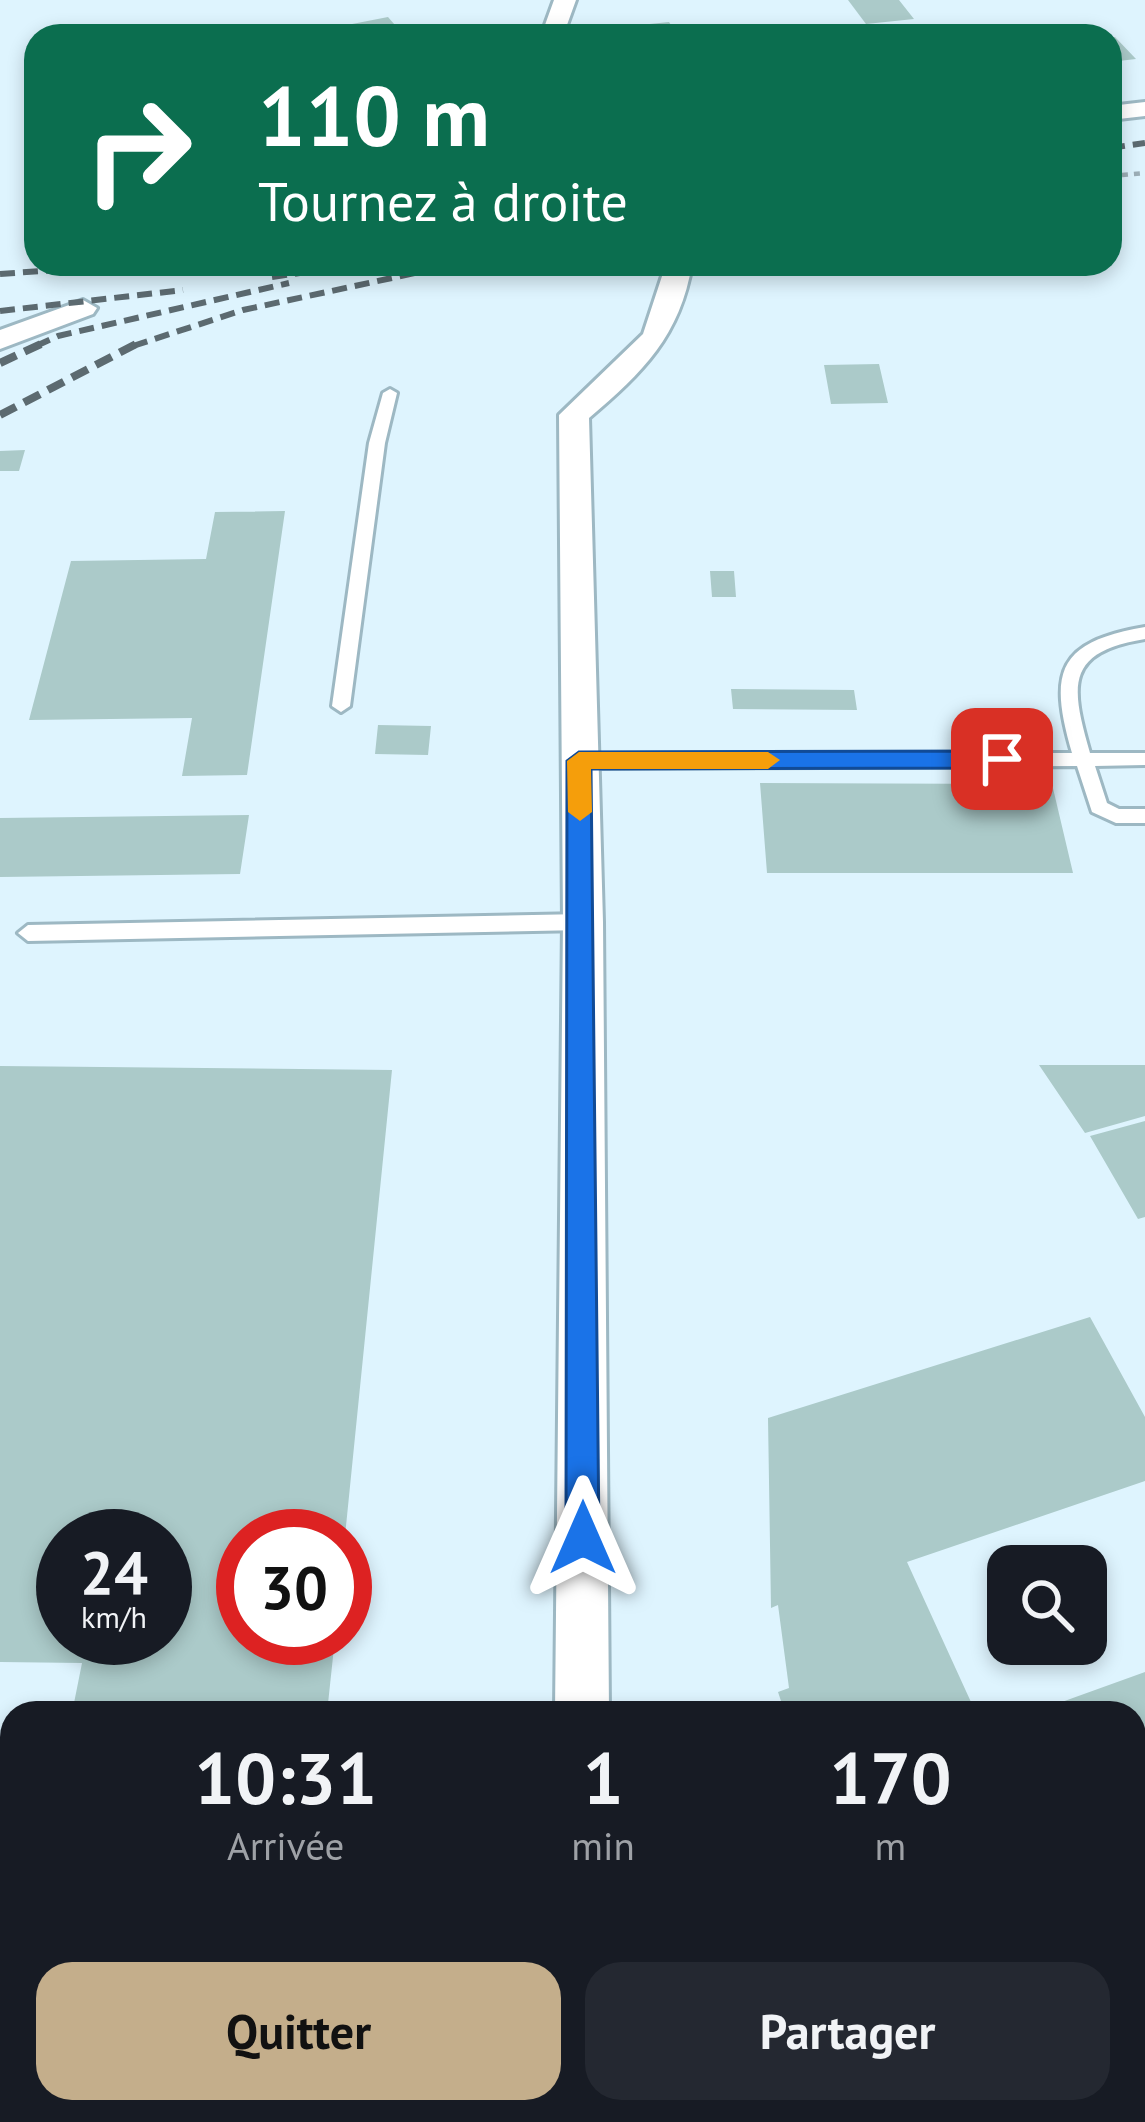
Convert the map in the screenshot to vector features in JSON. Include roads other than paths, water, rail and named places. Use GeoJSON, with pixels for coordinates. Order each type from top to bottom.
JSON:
{"type":"FeatureCollection","features":[{"type":"Feature","properties":{"kind":"street"},"geometry":{"type":"LineString","coordinates":[[582,1701],[583,922],[574,415],[646,354],[664,329],[676,276]]}},
{"type":"Feature","properties":{"kind":"street"},"geometry":{"type":"LineString","coordinates":[[0,318],[83,308],[0,340]]}},
{"type":"Feature","properties":{"kind":"lane"},"geometry":{"type":"LineString","coordinates":[[341,706],[377,443],[391,393]]}},
{"type":"Feature","properties":{"kind":"lane"},"geometry":{"type":"LineString","coordinates":[[1145,633],[1106,638],[1081,651],[1067,671],[1068,695],[1100,807],[1116,816],[1145,816]]}},
{"type":"Feature","properties":{"kind":"lane"},"geometry":{"type":"LineString","coordinates":[[579,761],[1145,759]]}},
{"type":"Feature","properties":{"kind":"lane"},"geometry":{"type":"LineString","coordinates":[[28,933],[583,922]]}},
{"type":"Feature","properties":{"kind":"railway"},"geometry":{"type":"LineString","coordinates":[[1122,146],[1145,143]]}},
{"type":"Feature","properties":{"kind":"railway"},"geometry":{"type":"LineString","coordinates":[[0,274],[24,272]]}},
{"type":"Feature","properties":{"kind":"railway"},"geometry":{"type":"LineString","coordinates":[[272,277],[279,276]]}},
{"type":"Feature","properties":{"kind":"railway"},"geometry":{"type":"LineString","coordinates":[[133,346],[243,310],[401,276]]}},
{"type":"Feature","properties":{"kind":"railway"},"geometry":{"type":"LineString","coordinates":[[36,346],[58,336],[289,283]]}},
{"type":"Feature","properties":{"kind":"railway"},"geometry":{"type":"LineString","coordinates":[[0,311],[183,290]]}},
{"type":"Feature","properties":{"kind":"railway"},"geometry":{"type":"LineString","coordinates":[[0,363],[43,343]]}},
{"type":"Feature","properties":{"kind":"railway"},"geometry":{"type":"LineString","coordinates":[[0,415],[138,343]]}}]}
